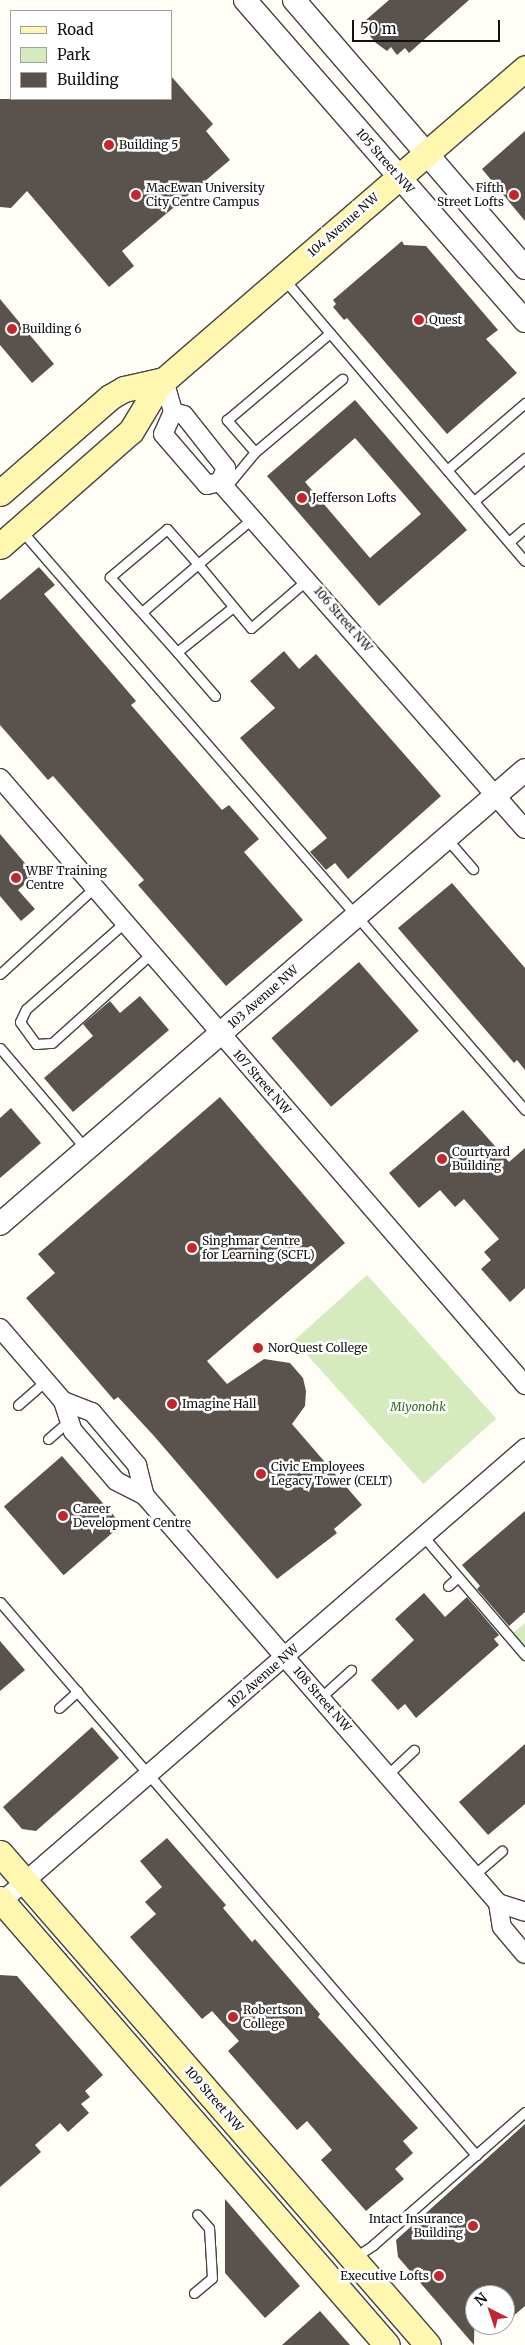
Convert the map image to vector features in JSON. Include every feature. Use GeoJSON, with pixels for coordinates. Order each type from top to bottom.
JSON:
{"type":"FeatureCollection","features":[{"type":"Feature","properties":{"kind":"main road","name":"104 Avenue NW"},"geometry":{"type":"LineString","coordinates":[[0,546],[131,431],[162,381],[525,68]]}},
{"type":"Feature","properties":{"kind":"main road"},"geometry":{"type":"LineString","coordinates":[[0,493],[110,397],[124,389],[162,381]]}},
{"type":"Feature","properties":{"kind":"main road","name":"109 Street NW"},"geometry":{"type":"LineString","coordinates":[[0,1853],[428,2345]]}},
{"type":"Feature","properties":{"kind":"main road"},"geometry":{"type":"LineString","coordinates":[[1,1901],[386,2345]]}},
{"type":"Feature","properties":{"kind":"street","name":"105 Street NW"},"geometry":{"type":"LineString","coordinates":[[246,0],[525,321]]}},
{"type":"Feature","properties":{"kind":"street"},"geometry":{"type":"LineString","coordinates":[[294,0],[525,268]]}},
{"type":"Feature","properties":{"kind":"street"},"geometry":{"type":"LineString","coordinates":[[162,381],[173,412],[163,434],[207,485],[223,484],[226,468],[184,415],[173,412]]}},
{"type":"Feature","properties":{"kind":"street","name":"106 Street NW"},"geometry":{"type":"LineString","coordinates":[[223,484],[254,517],[525,830]]}},
{"type":"Feature","properties":{"kind":"street","name":"103 Avenue NW"},"geometry":{"type":"LineString","coordinates":[[0,1224],[525,770]]}},
{"type":"Feature","properties":{"kind":"street","name":"107 Street NW"},"geometry":{"type":"LineString","coordinates":[[0,778],[525,1385]]}},
{"type":"Feature","properties":{"kind":"street","name":"108 Street NW"},"geometry":{"type":"LineString","coordinates":[[0,1328],[63,1401],[73,1431],[116,1481],[145,1496],[498,1903]]}},
{"type":"Feature","properties":{"kind":"street","name":"108 Street NW"},"geometry":{"type":"LineString","coordinates":[[63,1401],[92,1412],[137,1466],[145,1496]]}},
{"type":"Feature","properties":{"kind":"street","name":"102 Avenue NW"},"geometry":{"type":"LineString","coordinates":[[1,1901],[26,1883],[525,1448]]}},
{"type":"Feature","properties":{"kind":"street"},"geometry":{"type":"LineString","coordinates":[[525,1912],[498,1903],[502,1927],[525,1954]]}},
{"type":"Feature","properties":{"kind":"lane"},"geometry":{"type":"LineString","coordinates":[[282,277],[525,561]]}},
{"type":"Feature","properties":{"kind":"lane"},"geometry":{"type":"LineString","coordinates":[[255,452],[227,420],[330,333]]}},
{"type":"Feature","properties":{"kind":"lane"},"geometry":{"type":"LineString","coordinates":[[223,484],[255,452],[342,379]]}},
{"type":"Feature","properties":{"kind":"lane"},"geometry":{"type":"LineString","coordinates":[[447,470],[525,403]]}},
{"type":"Feature","properties":{"kind":"lane"},"geometry":{"type":"LineString","coordinates":[[474,501],[525,458]]}},
{"type":"Feature","properties":{"kind":"lane"},"geometry":{"type":"LineString","coordinates":[[142,612],[254,517]]}},
{"type":"Feature","properties":{"kind":"lane"},"geometry":{"type":"LineString","coordinates":[[509,542],[525,528]]}},
{"type":"Feature","properties":{"kind":"lane"},"geometry":{"type":"LineString","coordinates":[[19,529],[525,1110]]}},
{"type":"Feature","properties":{"kind":"lane"},"geometry":{"type":"LineString","coordinates":[[215,696],[110,577],[167,529],[251,628],[308,579]]}},
{"type":"Feature","properties":{"kind":"lane"},"geometry":{"type":"LineString","coordinates":[[178,652],[233,606]]}},
{"type":"Feature","properties":{"kind":"lane"},"geometry":{"type":"LineString","coordinates":[[446,838],[473,869]]}},
{"type":"Feature","properties":{"kind":"lane"},"geometry":{"type":"LineString","coordinates":[[0,974],[94,888]]}},
{"type":"Feature","properties":{"kind":"lane"},"geometry":{"type":"LineString","coordinates":[[124,923],[26,1009],[20,1022],[36,1044],[52,1044],[151,954]]}},
{"type":"Feature","properties":{"kind":"lane"},"geometry":{"type":"LineString","coordinates":[[0,1048],[86,1150]]}},
{"type":"Feature","properties":{"kind":"lane"},"geometry":{"type":"LineString","coordinates":[[18,1405],[46,1381]]}},
{"type":"Feature","properties":{"kind":"lane"},"geometry":{"type":"LineString","coordinates":[[48,1440],[69,1421]]}},
{"type":"Feature","properties":{"kind":"lane"},"geometry":{"type":"LineString","coordinates":[[423,1536],[522,1656]]}},
{"type":"Feature","properties":{"kind":"lane"},"geometry":{"type":"LineString","coordinates":[[448,1586],[458,1577]]}},
{"type":"Feature","properties":{"kind":"lane"},"geometry":{"type":"LineString","coordinates":[[0,1602],[30,1632],[57,1669],[78,1691],[89,1699],[119,1733],[150,1774],[476,2155]]}},
{"type":"Feature","properties":{"kind":"lane"},"geometry":{"type":"LineString","coordinates":[[320,1698],[351,1670]]}},
{"type":"Feature","properties":{"kind":"lane"},"geometry":{"type":"LineString","coordinates":[[59,1708],[78,1691]]}},
{"type":"Feature","properties":{"kind":"lane"},"geometry":{"type":"LineString","coordinates":[[387,1775],[414,1750]]}},
{"type":"Feature","properties":{"kind":"lane"},"geometry":{"type":"LineString","coordinates":[[474,1875],[502,1851]]}},
{"type":"Feature","properties":{"kind":"lane"},"geometry":{"type":"LineString","coordinates":[[354,2258],[373,2245],[525,2112]]}},
{"type":"Feature","properties":{"kind":"lane"},"geometry":{"type":"LineString","coordinates":[[194,2293],[212,2278],[209,2228],[197,2214]]}},
{"type":"Feature","properties":{"kind":"green space","name":"Miyonohk"},"geometry":{"type":"Polygon","coordinates":[[[367,1275],[496,1418],[423,1484],[294,1341],[367,1275]]]}},
{"type":"Feature","properties":{"kind":"green space"},"geometry":{"type":"Polygon","coordinates":[[[525,1623],[525,1647],[513,1633],[525,1623]]]}},
{"type":"Feature","properties":{"kind":"building"},"geometry":{"type":"Polygon","coordinates":[[[389,0],[469,0],[409,53],[405,48],[397,55],[391,47],[387,51],[376,43],[370,36],[376,31],[366,20],[389,0]]]}},
{"type":"Feature","properties":{"kind":"building","name":"Building 5"},"geometry":{"type":"Polygon","coordinates":[[[172,77],[213,124],[206,131],[230,160],[122,251],[134,266],[109,287],[27,191],[11,208],[0,207],[0,99],[172,100],[172,77]]]}},
{"type":"Feature","properties":{"kind":"building","name":"Fifth Street Lofts"},"geometry":{"type":"Polygon","coordinates":[[[525,131],[525,221],[482,169],[525,131]]]}},
{"type":"Feature","properties":{"kind":"building","name":"Quest"},"geometry":{"type":"Polygon","coordinates":[[[402,241],[404,245],[426,246],[498,330],[486,339],[517,373],[447,434],[347,318],[344,320],[333,307],[336,304],[333,300],[402,241]]]}},
{"type":"Feature","properties":{"kind":"building","name":"Building 6"},"geometry":{"type":"Polygon","coordinates":[[[0,299],[54,364],[32,383],[0,345],[0,299]]]}},
{"type":"Feature","properties":{"kind":"building","name":"Jefferson Lofts"},"geometry":{"type":"Polygon","coordinates":[[[355,400],[467,530],[379,606],[267,476],[355,400]],[[355,438],[305,482],[370,558],[421,514],[355,438]]]}},
{"type":"Feature","properties":{"kind":"building"},"geometry":{"type":"Polygon","coordinates":[[[39,567],[55,585],[44,594],[136,701],[131,705],[222,810],[229,805],[259,839],[244,852],[303,920],[226,986],[138,885],[144,880],[53,776],[48,780],[0,725],[0,600],[39,567]]]}},
{"type":"Feature","properties":{"kind":"building"},"geometry":{"type":"Polygon","coordinates":[[[284,651],[299,669],[316,654],[441,796],[348,879],[335,863],[326,870],[310,852],[327,838],[240,738],[275,708],[250,681],[284,651]]]}},
{"type":"Feature","properties":{"kind":"building","name":"WBF Training Centre"},"geometry":{"type":"Polygon","coordinates":[[[0,834],[35,875],[18,890],[35,909],[21,921],[0,896],[0,834]]]}},
{"type":"Feature","properties":{"kind":"building"},"geometry":{"type":"Polygon","coordinates":[[[452,883],[525,968],[525,1070],[517,1060],[514,1063],[398,928],[452,883]]]}},
{"type":"Feature","properties":{"kind":"building"},"geometry":{"type":"Polygon","coordinates":[[[359,962],[419,1031],[331,1107],[271,1038],[359,962]]]}},
{"type":"Feature","properties":{"kind":"building"},"geometry":{"type":"Polygon","coordinates":[[[140,996],[169,1030],[73,1112],[44,1078],[93,1036],[83,1024],[110,1001],[120,1013],[140,996]]]}},
{"type":"Feature","properties":{"kind":"building","name":"Singhmar Centre for Learning (SCFL)"},"geometry":{"type":"Polygon","coordinates":[[[220,1097],[345,1243],[207,1361],[227,1384],[264,1359],[290,1363],[303,1378],[306,1391],[305,1406],[292,1424],[362,1505],[334,1529],[337,1533],[277,1579],[154,1436],[118,1397],[114,1400],[26,1298],[55,1273],[38,1254],[220,1097]]]}},
{"type":"Feature","properties":{"kind":"building"},"geometry":{"type":"Polygon","coordinates":[[[11,1108],[41,1143],[0,1178],[0,1118],[11,1108]]]}},
{"type":"Feature","properties":{"kind":"building"},"geometry":{"type":"Polygon","coordinates":[[[463,1110],[509,1162],[525,1148],[525,1288],[510,1302],[481,1269],[491,1260],[484,1252],[499,1239],[464,1199],[455,1207],[440,1190],[419,1208],[389,1173],[463,1110]]]}},
{"type":"Feature","properties":{"kind":"building","name":"Career Development Centre"},"geometry":{"type":"Polygon","coordinates":[[[62,1456],[122,1525],[64,1575],[4,1507],[62,1456]]]}},
{"type":"Feature","properties":{"kind":"building"},"geometry":{"type":"Polygon","coordinates":[[[525,1511],[525,1612],[509,1626],[477,1589],[480,1586],[462,1565],[525,1511]]]}},
{"type":"Feature","properties":{"kind":"building"},"geometry":{"type":"Polygon","coordinates":[[[424,1593],[445,1617],[467,1597],[499,1635],[494,1639],[499,1645],[416,1718],[405,1704],[398,1710],[371,1680],[414,1640],[395,1619],[424,1593]]]}},
{"type":"Feature","properties":{"kind":"building"},"geometry":{"type":"Polygon","coordinates":[[[0,1641],[25,1670],[0,1691],[0,1641]]]}},
{"type":"Feature","properties":{"kind":"building"},"geometry":{"type":"Polygon","coordinates":[[[92,1727],[119,1758],[36,1831],[22,1829],[3,1807],[92,1727]]]}},
{"type":"Feature","properties":{"kind":"building"},"geometry":{"type":"Polygon","coordinates":[[[525,1744],[525,1804],[488,1835],[459,1802],[525,1744]]]}},
{"type":"Feature","properties":{"kind":"building"},"geometry":{"type":"Polygon","coordinates":[[[167,1838],[226,1905],[223,1908],[252,1942],[255,1939],[320,2014],[318,2017],[418,2128],[403,2141],[413,2153],[395,2169],[404,2179],[366,2211],[321,2160],[332,2150],[307,2121],[297,2130],[228,2051],[239,2041],[212,2011],[202,2019],[130,1937],[156,1914],[145,1902],[162,1887],[140,1861],[167,1838]]]}},
{"type":"Feature","properties":{"kind":"building"},"geometry":{"type":"Polygon","coordinates":[[[0,1975],[17,1976],[103,2075],[85,2091],[90,2097],[81,2104],[89,2113],[68,2132],[60,2123],[35,2145],[41,2152],[0,2187],[0,1975]]]}},
{"type":"Feature","properties":{"kind":"building","name":"Intact Insurance Building"},"geometry":{"type":"Polygon","coordinates":[[[525,2124],[525,2306],[515,2314],[515,2285],[465,2285],[465,2335],[398,2257],[396,2240],[525,2124]]]}},
{"type":"Feature","properties":{"kind":"building"},"geometry":{"type":"Polygon","coordinates":[[[225,2199],[300,2286],[265,2318],[225,2273],[225,2199]]]}},
{"type":"Feature","properties":{"kind":"building"},"geometry":{"type":"Polygon","coordinates":[[[320,2311],[350,2345],[282,2345],[320,2311]]]}},
{"type":"Feature","properties":{"kind":"building","name":"Intact Insurance Building"},"geometry":{"type":"Polygon","coordinates":[[[465,2335],[474,2335],[474,2345],[465,2335]]]}},
{"type":"Feature","properties":{"kind":"place","name":"Building 5"},"geometry":{"type":"Point","coordinates":[109,145]}},
{"type":"Feature","properties":{"kind":"place","name":"MacEwan University City Centre Campus"},"geometry":{"type":"Point","coordinates":[136,195]}},
{"type":"Feature","properties":{"kind":"place","name":"Fifth Street Lofts"},"geometry":{"type":"Point","coordinates":[514,195]}},
{"type":"Feature","properties":{"kind":"place","name":"Quest"},"geometry":{"type":"Point","coordinates":[419,320]}},
{"type":"Feature","properties":{"kind":"place","name":"Building 6"},"geometry":{"type":"Point","coordinates":[12,329]}},
{"type":"Feature","properties":{"kind":"place","name":"Jefferson Lofts"},"geometry":{"type":"Point","coordinates":[302,498]}},
{"type":"Feature","properties":{"kind":"place","name":"WBF Training Centre"},"geometry":{"type":"Point","coordinates":[16,878]}},
{"type":"Feature","properties":{"kind":"place","name":"Courtyard Building"},"geometry":{"type":"Point","coordinates":[442,1159]}},
{"type":"Feature","properties":{"kind":"place","name":"Singhmar Centre for Learning (SCFL)"},"geometry":{"type":"Point","coordinates":[192,1248]}},
{"type":"Feature","properties":{"kind":"place","name":"NorQuest College"},"geometry":{"type":"Point","coordinates":[258,1348]}},
{"type":"Feature","properties":{"kind":"place","name":"Imagine Hall"},"geometry":{"type":"Point","coordinates":[172,1404]}},
{"type":"Feature","properties":{"kind":"place","name":"Civic Employees Legacy Tower (CELT)"},"geometry":{"type":"Point","coordinates":[261,1474]}},
{"type":"Feature","properties":{"kind":"place","name":"Career Development Centre"},"geometry":{"type":"Point","coordinates":[63,1516]}},
{"type":"Feature","properties":{"kind":"place","name":"Robertson College"},"geometry":{"type":"Point","coordinates":[233,2017]}},
{"type":"Feature","properties":{"kind":"place","name":"Intact Insurance Building"},"geometry":{"type":"Point","coordinates":[473,2226]}},
{"type":"Feature","properties":{"kind":"place","name":"Executive Lofts"},"geometry":{"type":"Point","coordinates":[439,2276]}}]}
